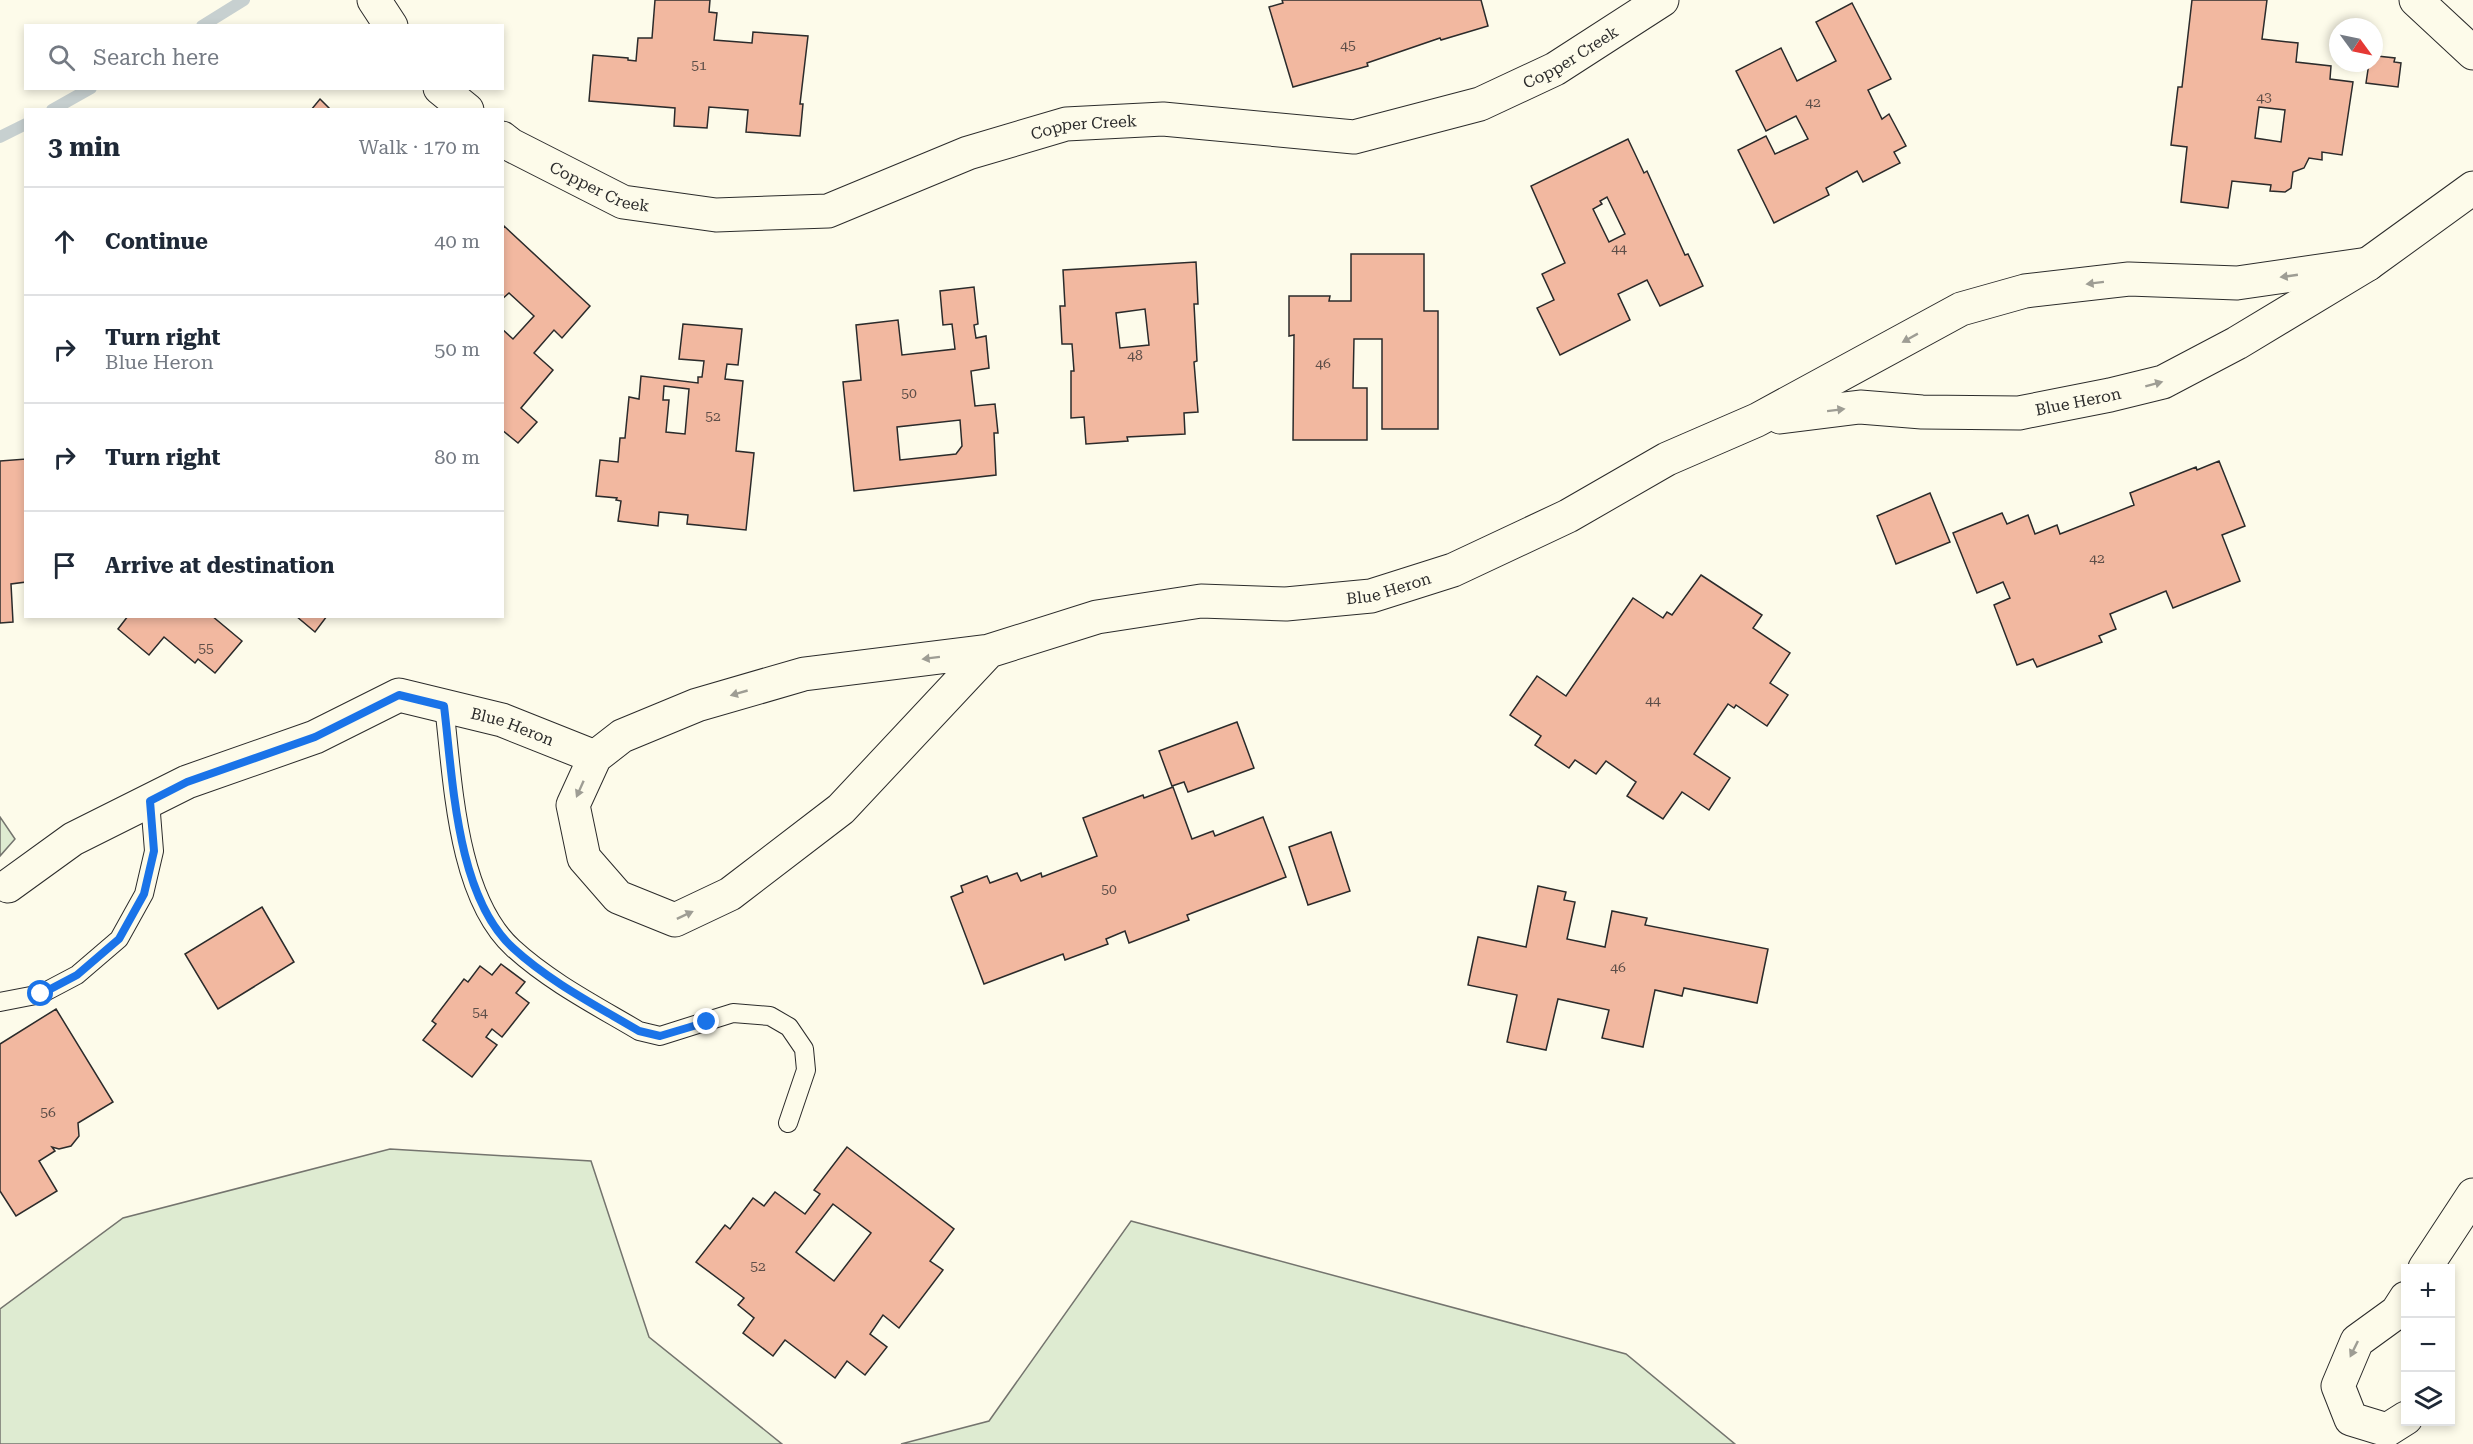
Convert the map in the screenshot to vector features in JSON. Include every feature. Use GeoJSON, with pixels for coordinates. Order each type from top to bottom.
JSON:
{"type":"FeatureCollection","features":[{"type":"Feature","properties":{"kind":"street"},"geometry":{"type":"LineString","coordinates":[[374,0],[390,24]]}},
{"type":"Feature","properties":{"kind":"street","name":"Copper Creek"},"geometry":{"type":"LineString","coordinates":[[504,140],[623,202],[716,215],[828,211],[968,153],[1066,124],[1163,119],[1354,137],[1490,99],[1555,69],[1662,0]]}},
{"type":"Feature","properties":{"kind":"street"},"geometry":{"type":"LineString","coordinates":[[2416,0],[2473,54]]}},
{"type":"Feature","properties":{"kind":"street"},"geometry":{"type":"LineString","coordinates":[[442,90],[465,108]]}},
{"type":"Feature","properties":{"kind":"street","name":"Blue Heron"},"geometry":{"type":"LineString","coordinates":[[1758,420],[1860,407],[1922,412],[2019,413],[2163,382],[2237,343],[2368,264],[2473,188]]}},
{"type":"Feature","properties":{"kind":"street","name":"Blue Heron"},"geometry":{"type":"LineString","coordinates":[[989,651],[841,809],[730,894],[675,920],[618,897],[584,858],[573,805],[595,757],[622,736],[697,705],[804,674],[989,651],[1097,617],[1201,601],[1286,604],[1371,596],[1452,570],[1568,516],[1667,459],[1758,420],[1961,309],[2025,291],[2129,279],[2237,283],[2368,264]]}},
{"type":"Feature","properties":{"kind":"street","name":"Blue Heron"},"geometry":{"type":"LineString","coordinates":[[8,886],[73,839],[187,782],[315,737],[399,695],[502,720],[595,757]]}},
{"type":"Feature","properties":{"kind":"street"},"geometry":{"type":"LineString","coordinates":[[2428,1264],[2473,1195]]}},
{"type":"Feature","properties":{"kind":"street"},"geometry":{"type":"LineString","coordinates":[[2401,1312],[2357,1341],[2337,1386],[2351,1419],[2387,1430],[2401,1421]]}},
{"type":"Feature","properties":{"kind":"lane"},"geometry":{"type":"LineString","coordinates":[[444,706],[459,823],[467,865],[490,921],[511,947],[533,965],[639,1031],[660,1036],[734,1013],[770,1016],[789,1027],[804,1049],[806,1070],[788,1123]]}},
{"type":"Feature","properties":{"kind":"lane"},"geometry":{"type":"LineString","coordinates":[[0,1002],[41,994],[68,980],[119,939],[144,894],[154,851],[150,801]]}},
{"type":"Feature","properties":{"kind":"green space"},"geometry":{"type":"Polygon","coordinates":[[[0,817],[15,839],[0,856],[0,817]]]}},
{"type":"Feature","properties":{"kind":"green space"},"geometry":{"type":"Polygon","coordinates":[[[390,1149],[591,1161],[649,1337],[782,1444],[0,1444],[0,1309],[123,1218],[390,1149]]]}},
{"type":"Feature","properties":{"kind":"green space"},"geometry":{"type":"Polygon","coordinates":[[[1131,1221],[1626,1354],[1735,1444],[901,1444],[989,1421],[1131,1221]]]}},
{"type":"Feature","properties":{"kind":"building"},"geometry":{"type":"Polygon","coordinates":[[[655,0],[710,0],[709,12],[717,13],[714,40],[752,43],[753,32],[808,36],[800,104],[803,104],[800,136],[746,132],[748,110],[709,107],[707,128],[674,126],[675,108],[589,101],[593,55],[628,58],[628,60],[636,61],[638,38],[652,38],[655,0]]]}},
{"type":"Feature","properties":{"kind":"building"},"geometry":{"type":"Polygon","coordinates":[[[1282,0],[1481,0],[1488,26],[1441,40],[1440,38],[1367,63],[1368,66],[1293,87],[1269,7],[1283,3],[1282,0]]]}},
{"type":"Feature","properties":{"kind":"building"},"geometry":{"type":"Polygon","coordinates":[[[2192,0],[2267,0],[2262,39],[2298,43],[2296,62],[2329,66],[2330,79],[2353,82],[2342,155],[2322,152],[2322,160],[2309,158],[2304,168],[2293,172],[2291,188],[2285,192],[2270,191],[2271,185],[2232,181],[2228,208],[2181,202],[2187,147],[2171,145],[2178,87],[2182,87],[2192,0]],[[2259,107],[2255,138],[2281,142],[2285,110],[2259,107]]]}},
{"type":"Feature","properties":{"kind":"building"},"geometry":{"type":"Polygon","coordinates":[[[1852,3],[1891,79],[1868,90],[1882,119],[1889,114],[1906,146],[1894,152],[1900,163],[1863,182],[1857,171],[1826,188],[1829,195],[1774,223],[1738,150],[1766,136],[1775,154],[1808,139],[1796,116],[1766,131],[1736,71],[1781,48],[1797,81],[1836,61],[1816,22],[1852,3]]]}},
{"type":"Feature","properties":{"kind":"building"},"geometry":{"type":"Polygon","coordinates":[[[2383,57],[2395,58],[2394,62],[2401,63],[2398,87],[2366,83],[2368,72],[2383,72],[2383,57]]]}},
{"type":"Feature","properties":{"kind":"building"},"geometry":{"type":"Polygon","coordinates":[[[320,99],[329,108],[313,108],[320,99]]]}},
{"type":"Feature","properties":{"kind":"building"},"geometry":{"type":"Polygon","coordinates":[[[1628,139],[1644,173],[1647,171],[1685,255],[1688,254],[1703,286],[1660,306],[1647,280],[1618,294],[1630,320],[1560,355],[1537,308],[1554,300],[1542,274],[1565,263],[1531,186],[1628,139]],[[1607,197],[1600,201],[1602,204],[1593,209],[1609,242],[1625,234],[1607,197]]]}},
{"type":"Feature","properties":{"kind":"building"},"geometry":{"type":"Polygon","coordinates":[[[504,226],[590,306],[562,338],[554,330],[534,353],[553,370],[521,408],[537,422],[518,443],[504,432],[504,331],[513,339],[534,316],[509,293],[504,297],[504,226]]]}},
{"type":"Feature","properties":{"kind":"building"},"geometry":{"type":"Polygon","coordinates":[[[1351,254],[1424,254],[1424,311],[1438,311],[1438,429],[1382,429],[1382,339],[1354,339],[1353,388],[1367,388],[1367,440],[1293,440],[1294,335],[1289,336],[1289,296],[1330,296],[1329,301],[1351,301],[1351,254]]]}},
{"type":"Feature","properties":{"kind":"building"},"geometry":{"type":"Polygon","coordinates":[[[1196,262],[1198,304],[1194,304],[1197,361],[1194,362],[1198,412],[1184,413],[1185,434],[1127,437],[1128,441],[1086,444],[1084,417],[1071,418],[1071,371],[1074,371],[1072,344],[1062,344],[1060,306],[1065,306],[1063,270],[1196,262]],[[1145,309],[1116,313],[1120,348],[1149,345],[1145,309]]]}},
{"type":"Feature","properties":{"kind":"building"},"geometry":{"type":"Polygon","coordinates":[[[974,287],[978,324],[974,325],[976,338],[986,336],[989,368],[971,371],[975,406],[995,404],[998,433],[994,433],[996,475],[854,491],[843,382],[861,380],[856,325],[898,320],[902,355],[955,349],[952,324],[943,325],[940,291],[974,287]],[[960,420],[897,427],[900,460],[956,454],[962,446],[960,420]]]}},
{"type":"Feature","properties":{"kind":"building"},"geometry":{"type":"Polygon","coordinates":[[[683,324],[742,329],[738,365],[727,364],[725,379],[743,381],[736,451],[754,453],[746,530],[687,524],[688,515],[659,512],[658,526],[618,521],[621,501],[616,500],[617,498],[596,496],[600,460],[618,462],[620,438],[625,438],[629,397],[639,399],[641,376],[698,383],[698,377],[702,377],[704,361],[679,359],[683,324]],[[664,386],[663,400],[669,400],[666,432],[685,434],[689,389],[664,386]]]}},
{"type":"Feature","properties":{"kind":"building"},"geometry":{"type":"Polygon","coordinates":[[[24,459],[24,582],[11,584],[13,622],[0,623],[0,461],[24,459]]]}},
{"type":"Feature","properties":{"kind":"building"},"geometry":{"type":"Polygon","coordinates":[[[2219,461],[2245,526],[2222,535],[2240,581],[2173,608],[2166,591],[2110,614],[2116,629],[2099,636],[2102,642],[2037,667],[2033,659],[2017,665],[1994,605],[2010,598],[2003,582],[1977,593],[1953,533],[2002,513],[2007,524],[2028,515],[2035,534],[2057,525],[2060,534],[2134,505],[2130,493],[2196,467],[2197,470],[2219,461]]]}},
{"type":"Feature","properties":{"kind":"building"},"geometry":{"type":"Polygon","coordinates":[[[1930,493],[1950,542],[1896,564],[1877,516],[1930,493]]]}},
{"type":"Feature","properties":{"kind":"building"},"geometry":{"type":"Polygon","coordinates":[[[1701,575],[1762,615],[1753,628],[1790,653],[1770,683],[1788,695],[1767,726],[1736,705],[1734,708],[1728,704],[1694,754],[1730,778],[1709,810],[1682,792],[1663,819],[1627,796],[1636,782],[1606,761],[1596,774],[1575,760],[1569,768],[1535,745],[1541,736],[1510,715],[1537,676],[1566,696],[1633,598],[1663,618],[1667,612],[1672,615],[1701,575]]]}},
{"type":"Feature","properties":{"kind":"building"},"geometry":{"type":"Polygon","coordinates":[[[126,618],[214,618],[242,641],[215,673],[198,659],[195,663],[164,637],[149,655],[118,629],[126,618]]]}},
{"type":"Feature","properties":{"kind":"building"},"geometry":{"type":"Polygon","coordinates":[[[298,618],[326,618],[315,632],[298,618]]]}},
{"type":"Feature","properties":{"kind":"building"},"geometry":{"type":"Polygon","coordinates":[[[1237,722],[1254,768],[1188,792],[1184,782],[1172,786],[1159,751],[1237,722]]]}},
{"type":"Feature","properties":{"kind":"building"},"geometry":{"type":"Polygon","coordinates":[[[1173,787],[1192,839],[1213,831],[1215,836],[1263,817],[1286,877],[1187,915],[1189,920],[1129,943],[1125,931],[1106,939],[1108,944],[1065,960],[1063,954],[984,984],[951,897],[963,892],[961,886],[987,876],[990,883],[1017,873],[1021,881],[1041,873],[1042,877],[1097,856],[1083,818],[1143,795],[1144,798],[1173,787]]]}},
{"type":"Feature","properties":{"kind":"building"},"geometry":{"type":"Polygon","coordinates":[[[1331,832],[1350,891],[1308,905],[1289,847],[1331,832]]]}},
{"type":"Feature","properties":{"kind":"building"},"geometry":{"type":"Polygon","coordinates":[[[1538,886],[1566,892],[1564,900],[1575,902],[1567,939],[1605,947],[1612,911],[1647,918],[1645,925],[1768,949],[1757,1003],[1684,988],[1682,996],[1655,990],[1643,1047],[1602,1038],[1609,1010],[1558,999],[1546,1050],[1507,1042],[1517,995],[1468,985],[1478,937],[1526,947],[1538,886]]]}},
{"type":"Feature","properties":{"kind":"building"},"geometry":{"type":"Polygon","coordinates":[[[262,907],[294,962],[218,1009],[185,954],[262,907]]]}},
{"type":"Feature","properties":{"kind":"building"},"geometry":{"type":"Polygon","coordinates":[[[501,964],[525,982],[516,993],[529,1003],[502,1037],[492,1029],[486,1037],[497,1045],[472,1077],[423,1040],[436,1024],[432,1021],[464,979],[468,982],[480,966],[492,975],[501,964]]]}},
{"type":"Feature","properties":{"kind":"building"},"geometry":{"type":"Polygon","coordinates":[[[56,1009],[113,1102],[78,1123],[79,1136],[71,1146],[59,1149],[52,1147],[55,1151],[39,1161],[57,1191],[16,1216],[0,1191],[0,1044],[56,1009]]]}},
{"type":"Feature","properties":{"kind":"building"},"geometry":{"type":"Polygon","coordinates":[[[847,1147],[954,1229],[930,1261],[943,1270],[899,1328],[883,1315],[870,1334],[887,1347],[865,1375],[847,1361],[835,1378],[785,1340],[773,1356],[743,1333],[754,1318],[738,1305],[744,1298],[696,1262],[725,1225],[730,1229],[753,1198],[764,1206],[775,1192],[805,1214],[820,1194],[814,1190],[847,1147]],[[833,1204],[796,1252],[834,1281],[871,1233],[833,1204]]]}},
{"type":"Feature","properties":{"kind":"waterway"},"geometry":{"type":"LineString","coordinates":[[205,24],[244,0]]}},
{"type":"Feature","properties":{"kind":"waterway"},"geometry":{"type":"LineString","coordinates":[[56,108],[87,90]]}},
{"type":"Feature","properties":{"kind":"waterway"},"geometry":{"type":"LineString","coordinates":[[0,137],[24,125]]}},
{"type":"Feature","properties":{"kind":"route"},"geometry":{"type":"LineString","coordinates":[[41,994],[77,975],[119,939],[144,894],[154,851],[150,801],[187,782],[315,737],[399,695],[444,706],[459,823],[467,865],[490,921],[511,947],[533,965],[639,1031],[660,1036],[707,1022]]}}]}
